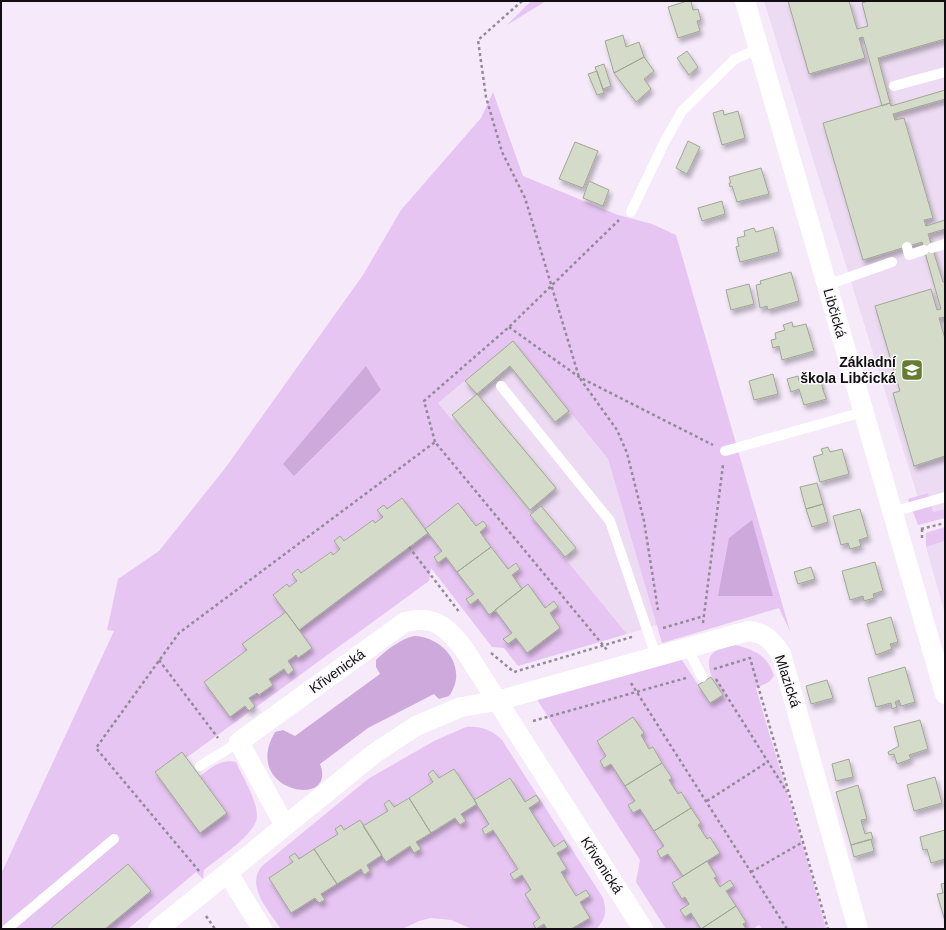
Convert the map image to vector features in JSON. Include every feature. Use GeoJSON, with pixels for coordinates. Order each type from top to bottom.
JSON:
{"type":"FeatureCollection","features":[{"type":"Feature","properties":{"kind":"street","name":"Libčická"},"geometry":{"type":"LineString","coordinates":[[745,1],[760,48],[945,694]]}},
{"type":"Feature","properties":{"kind":"street","name":"Křivenická"},"geometry":{"type":"LineString","coordinates":[[233,745],[405,622],[418,619],[433,621],[444,626],[455,637],[513,726],[636,926]]}},
{"type":"Feature","properties":{"kind":"street","name":"Mlazická"},"geometry":{"type":"LineString","coordinates":[[497,701],[737,633],[757,632],[766,636],[774,643],[781,654],[858,929]]}},
{"type":"Feature","properties":{"kind":"street"},"geometry":{"type":"LineString","coordinates":[[158,929],[375,753],[416,726],[461,707],[497,701]]}},
{"type":"Feature","properties":{"kind":"street"},"geometry":{"type":"LineString","coordinates":[[233,745],[285,826]]}},
{"type":"Feature","properties":{"kind":"street"},"geometry":{"type":"LineString","coordinates":[[228,873],[262,929]]}},
{"type":"Feature","properties":{"kind":"lane"},"geometry":{"type":"LineString","coordinates":[[631,212],[665,141],[682,111],[735,59],[760,48]]}},
{"type":"Feature","properties":{"kind":"lane"},"geometry":{"type":"LineString","coordinates":[[894,86],[945,72]]}},
{"type":"Feature","properties":{"kind":"lane"},"geometry":{"type":"LineString","coordinates":[[907,247],[909,254],[945,244]]}},
{"type":"Feature","properties":{"kind":"lane"},"geometry":{"type":"LineString","coordinates":[[828,285],[892,262]]}},
{"type":"Feature","properties":{"kind":"lane"},"geometry":{"type":"LineString","coordinates":[[501,386],[610,521],[652,631],[656,656]]}},
{"type":"Feature","properties":{"kind":"lane"},"geometry":{"type":"LineString","coordinates":[[724,451],[863,412]]}},
{"type":"Feature","properties":{"kind":"lane"},"geometry":{"type":"LineString","coordinates":[[893,512],[945,497]]}},
{"type":"Feature","properties":{"kind":"lane"},"geometry":{"type":"LineString","coordinates":[[694,645],[704,674]]}},
{"type":"Feature","properties":{"kind":"lane"},"geometry":{"type":"LineString","coordinates":[[200,766],[233,745]]}},
{"type":"Feature","properties":{"kind":"lane"},"geometry":{"type":"LineString","coordinates":[[7,929],[114,839]]}},
{"type":"Feature","properties":{"kind":"path"},"geometry":{"type":"LineString","coordinates":[[522,1],[478,40],[486,97],[502,152],[525,198],[579,377],[617,430],[627,453],[644,521],[648,552],[654,578],[658,614],[652,631]]}},
{"type":"Feature","properties":{"kind":"path"},"geometry":{"type":"LineString","coordinates":[[631,212],[617,221],[509,327],[424,401],[435,442],[620,666],[787,929]]}},
{"type":"Feature","properties":{"kind":"path"},"geometry":{"type":"LineString","coordinates":[[509,327],[579,377],[724,451],[704,616],[694,645]]}},
{"type":"Feature","properties":{"kind":"path"},"geometry":{"type":"LineString","coordinates":[[212,886],[96,748],[179,633],[435,442]]}},
{"type":"Feature","properties":{"kind":"path"},"geometry":{"type":"LineString","coordinates":[[915,528],[922,529],[945,523]]}},
{"type":"Feature","properties":{"kind":"path"},"geometry":{"type":"LineString","coordinates":[[410,547],[465,620]]}},
{"type":"Feature","properties":{"kind":"path"},"geometry":{"type":"LineString","coordinates":[[488,650],[514,672],[704,616]]}},
{"type":"Feature","properties":{"kind":"path"},"geometry":{"type":"LineString","coordinates":[[513,726],[704,674],[750,658],[828,929]]}},
{"type":"Feature","properties":{"kind":"path"},"geometry":{"type":"LineString","coordinates":[[160,660],[233,745]]}},
{"type":"Feature","properties":{"kind":"path"},"geometry":{"type":"LineString","coordinates":[[704,674],[769,761],[790,796]]}},
{"type":"Feature","properties":{"kind":"path"},"geometry":{"type":"LineString","coordinates":[[706,801],[769,761]]}},
{"type":"Feature","properties":{"kind":"path"},"geometry":{"type":"LineString","coordinates":[[751,872],[803,842]]}},
{"type":"Feature","properties":{"kind":"shaded area"},"geometry":{"type":"Polygon","coordinates":[[[531,1],[546,1],[507,25],[531,1]]]}},
{"type":"Feature","properties":{"kind":"shaded area","name":"Základní škola Libčická"},"geometry":{"type":"Polygon","coordinates":[[[764,1],[945,1],[945,509],[933,512],[920,504],[764,1]]]}},
{"type":"Feature","properties":{"kind":"shaded area"},"geometry":{"type":"Polygon","coordinates":[[[493,92],[523,176],[618,215],[652,224],[676,235],[790,631],[779,608],[662,643],[608,459],[513,341],[438,403],[627,634],[518,666],[504,648],[492,647],[431,568],[429,581],[186,758],[182,752],[155,772],[200,833],[227,813],[200,776],[221,763],[231,761],[236,762],[249,789],[255,803],[257,817],[255,824],[243,838],[204,870],[203,879],[196,872],[128,929],[105,929],[151,891],[128,864],[50,929],[1,929],[1,874],[114,631],[107,630],[118,579],[159,551],[226,467],[363,275],[401,210],[481,118],[493,92]],[[458,504],[425,529],[387,509],[384,505],[377,510],[383,517],[375,523],[373,520],[344,541],[340,536],[334,541],[340,549],[333,555],[330,552],[301,573],[298,569],[292,574],[297,581],[289,587],[287,584],[273,595],[286,612],[243,645],[247,650],[204,682],[230,717],[245,706],[249,711],[255,706],[249,698],[257,693],[259,695],[273,685],[269,679],[284,669],[288,675],[294,670],[288,661],[296,655],[298,658],[312,648],[299,630],[428,533],[442,551],[434,557],[438,563],[446,557],[474,594],[466,599],[470,605],[478,599],[489,615],[495,610],[512,633],[504,639],[507,644],[516,638],[527,653],[560,628],[550,613],[558,606],[554,601],[545,608],[528,585],[522,589],[512,575],[520,568],[516,563],[508,569],[480,532],[487,526],[483,521],[476,526],[458,504]]]}},
{"type":"Feature","properties":{"kind":"shaded area"},"geometry":{"type":"Polygon","coordinates":[[[513,341],[608,459],[657,625],[627,634],[438,403],[513,341]]]}},
{"type":"Feature","properties":{"kind":"shaded area"},"geometry":{"type":"Polygon","coordinates":[[[366,366],[381,390],[294,476],[283,464],[366,366]]]}},
{"type":"Feature","properties":{"kind":"shaded area"},"geometry":{"type":"Polygon","coordinates":[[[928,493],[933,512],[945,509],[945,518],[918,525],[908,499],[928,493]]]}},
{"type":"Feature","properties":{"kind":"shaded area"},"geometry":{"type":"Polygon","coordinates":[[[752,520],[773,596],[718,596],[729,538],[752,520]]]}},
{"type":"Feature","properties":{"kind":"shaded area"},"geometry":{"type":"Polygon","coordinates":[[[945,527],[945,541],[926,547],[926,533],[945,527]]]}},
{"type":"Feature","properties":{"kind":"shaded area"},"geometry":{"type":"Polygon","coordinates":[[[945,541],[945,614],[926,547],[945,541]]]}},
{"type":"Feature","properties":{"kind":"shaded area"},"geometry":{"type":"Polygon","coordinates":[[[414,636],[435,642],[444,648],[450,656],[455,665],[456,675],[454,685],[449,696],[439,699],[434,694],[368,728],[320,764],[322,778],[316,787],[304,790],[291,788],[279,781],[270,769],[268,752],[275,732],[283,730],[295,736],[380,674],[376,667],[376,660],[394,645],[414,636]]]}},
{"type":"Feature","properties":{"kind":"shaded area"},"geometry":{"type":"Polygon","coordinates":[[[735,645],[759,654],[768,663],[774,676],[769,682],[756,688],[801,838],[826,929],[762,929],[759,925],[753,929],[746,929],[743,924],[746,922],[726,891],[734,886],[730,880],[720,887],[714,878],[717,876],[707,861],[707,839],[698,825],[701,823],[681,793],[678,794],[669,780],[672,778],[653,747],[649,749],[633,717],[597,741],[606,756],[600,761],[604,768],[611,764],[635,801],[628,805],[632,813],[640,809],[664,846],[657,851],[661,858],[668,854],[683,876],[672,883],[682,898],[685,897],[689,904],[680,910],[685,917],[691,913],[701,929],[666,929],[636,882],[640,860],[536,698],[680,657],[710,703],[722,695],[712,678],[709,664],[710,658],[713,653],[719,649],[735,645]]]}},
{"type":"Feature","properties":{"kind":"shaded area"},"geometry":{"type":"Polygon","coordinates":[[[466,727],[486,729],[502,740],[603,898],[605,915],[602,922],[596,929],[571,929],[590,918],[580,902],[590,896],[586,890],[576,896],[561,872],[567,869],[557,853],[568,846],[564,841],[554,847],[529,808],[540,801],[536,796],[525,802],[510,778],[474,800],[454,769],[439,778],[433,770],[428,774],[433,782],[394,807],[389,800],[384,803],[388,811],[363,826],[344,830],[341,825],[335,829],[338,834],[299,859],[295,853],[289,857],[293,862],[269,878],[291,913],[315,898],[319,903],[324,900],[321,894],[361,869],[364,875],[370,871],[367,865],[382,855],[386,861],[410,846],[415,853],[420,849],[416,842],[455,818],[460,825],[465,821],[461,814],[477,804],[489,824],[482,829],[485,835],[493,830],[518,869],[514,880],[522,875],[531,890],[540,918],[533,923],[536,928],[544,924],[547,929],[472,929],[451,920],[431,918],[419,921],[402,929],[281,929],[265,906],[257,890],[257,874],[262,866],[368,779],[434,741],[466,727]]]}},
{"type":"Feature","properties":{"kind":"building"},"geometry":{"type":"Polygon","coordinates":[[[691,1],[693,10],[698,9],[701,20],[697,21],[700,31],[678,38],[668,7],[691,1]]]}},
{"type":"Feature","properties":{"kind":"building"},"geometry":{"type":"Polygon","coordinates":[[[788,1],[849,1],[857,29],[868,26],[862,3],[868,1],[945,1],[945,39],[878,58],[890,103],[882,106],[863,37],[859,38],[865,58],[809,74],[788,1]]]}},
{"type":"Feature","properties":{"kind":"building"},"geometry":{"type":"Polygon","coordinates":[[[623,35],[626,47],[639,42],[644,57],[614,73],[605,41],[623,35]]]}},
{"type":"Feature","properties":{"kind":"building"},"geometry":{"type":"Polygon","coordinates":[[[687,51],[698,67],[689,75],[677,58],[687,51]]]}},
{"type":"Feature","properties":{"kind":"building"},"geometry":{"type":"Polygon","coordinates":[[[644,57],[654,71],[644,79],[651,89],[636,102],[614,73],[644,57]]]}},
{"type":"Feature","properties":{"kind":"building"},"geometry":{"type":"Polygon","coordinates":[[[604,64],[611,86],[603,89],[595,67],[604,64]]]}},
{"type":"Feature","properties":{"kind":"building"},"geometry":{"type":"Polygon","coordinates":[[[597,71],[604,93],[597,95],[588,74],[597,71]]]}},
{"type":"Feature","properties":{"kind":"building"},"geometry":{"type":"Polygon","coordinates":[[[945,90],[945,99],[893,114],[895,120],[904,118],[933,218],[924,220],[926,226],[945,220],[945,229],[928,234],[943,282],[945,282],[945,317],[939,318],[945,339],[945,456],[914,466],[893,393],[900,391],[875,306],[931,289],[937,310],[941,309],[922,242],[863,260],[823,123],[890,103],[891,106],[945,90]]]}},
{"type":"Feature","properties":{"kind":"building"},"geometry":{"type":"Polygon","coordinates":[[[723,110],[724,115],[738,111],[745,138],[722,145],[713,113],[723,110]]]}},
{"type":"Feature","properties":{"kind":"building"},"geometry":{"type":"Polygon","coordinates":[[[688,141],[700,147],[687,174],[676,168],[688,141]]]}},
{"type":"Feature","properties":{"kind":"building"},"geometry":{"type":"Polygon","coordinates":[[[575,142],[598,151],[583,188],[559,179],[575,142]]]}},
{"type":"Feature","properties":{"kind":"building"},"geometry":{"type":"Polygon","coordinates":[[[761,168],[769,194],[737,202],[732,186],[730,187],[729,183],[731,183],[729,177],[761,168]]]}},
{"type":"Feature","properties":{"kind":"building"},"geometry":{"type":"Polygon","coordinates":[[[589,181],[609,190],[603,206],[583,198],[589,181]]]}},
{"type":"Feature","properties":{"kind":"building"},"geometry":{"type":"Polygon","coordinates":[[[722,201],[725,214],[702,221],[698,208],[722,201]]]}},
{"type":"Feature","properties":{"kind":"building"},"geometry":{"type":"Polygon","coordinates":[[[773,227],[779,252],[740,262],[736,247],[739,246],[737,238],[745,236],[744,231],[754,228],[756,232],[773,227]]]}},
{"type":"Feature","properties":{"kind":"building"},"geometry":{"type":"Polygon","coordinates":[[[791,272],[799,301],[768,310],[767,306],[760,308],[756,285],[761,284],[760,281],[791,272]]]}},
{"type":"Feature","properties":{"kind":"building"},"geometry":{"type":"Polygon","coordinates":[[[749,284],[754,304],[731,310],[726,290],[749,284]]]}},
{"type":"Feature","properties":{"kind":"building"},"geometry":{"type":"Polygon","coordinates":[[[792,322],[793,327],[806,324],[814,351],[782,360],[779,346],[773,348],[771,340],[776,339],[775,333],[785,330],[783,325],[792,322]]]}},
{"type":"Feature","properties":{"kind":"building"},"geometry":{"type":"Polygon","coordinates":[[[513,341],[569,411],[555,422],[510,366],[477,394],[465,381],[513,341]]]}},
{"type":"Feature","properties":{"kind":"building"},"geometry":{"type":"Polygon","coordinates":[[[773,374],[778,394],[754,400],[749,381],[773,374]]]}},
{"type":"Feature","properties":{"kind":"building"},"geometry":{"type":"Polygon","coordinates":[[[819,375],[827,399],[804,405],[799,389],[791,392],[787,379],[798,376],[799,381],[819,375]]]}},
{"type":"Feature","properties":{"kind":"building"},"geometry":{"type":"Polygon","coordinates":[[[477,394],[556,488],[530,510],[452,415],[477,394]]]}},
{"type":"Feature","properties":{"kind":"building"},"geometry":{"type":"Polygon","coordinates":[[[828,447],[830,452],[842,449],[849,474],[820,482],[813,457],[823,454],[821,449],[828,447]]]}},
{"type":"Feature","properties":{"kind":"building"},"geometry":{"type":"Polygon","coordinates":[[[817,483],[823,504],[806,509],[800,487],[817,483]]]}},
{"type":"Feature","properties":{"kind":"building"},"geometry":{"type":"Polygon","coordinates":[[[402,498],[428,533],[299,630],[273,595],[287,584],[289,587],[297,581],[292,574],[298,569],[301,573],[331,552],[333,555],[340,549],[334,541],[340,536],[344,541],[373,520],[375,523],[383,517],[377,510],[384,505],[387,509],[402,498]]]}},
{"type":"Feature","properties":{"kind":"building"},"geometry":{"type":"Polygon","coordinates":[[[458,503],[476,526],[483,521],[487,526],[480,532],[491,547],[457,572],[446,557],[438,563],[434,557],[442,551],[425,529],[458,503]]]}},
{"type":"Feature","properties":{"kind":"building"},"geometry":{"type":"Polygon","coordinates":[[[823,504],[828,522],[812,527],[806,509],[823,504]]]}},
{"type":"Feature","properties":{"kind":"building"},"geometry":{"type":"Polygon","coordinates":[[[541,506],[576,548],[565,557],[530,515],[541,506]]]}},
{"type":"Feature","properties":{"kind":"building"},"geometry":{"type":"Polygon","coordinates":[[[860,509],[868,537],[859,540],[861,546],[850,549],[848,543],[841,545],[833,516],[860,509]]]}},
{"type":"Feature","properties":{"kind":"building"},"geometry":{"type":"Polygon","coordinates":[[[491,547],[508,569],[516,563],[520,569],[512,575],[522,589],[489,615],[478,599],[470,605],[466,599],[474,594],[457,572],[491,547]]]}},
{"type":"Feature","properties":{"kind":"building"},"geometry":{"type":"Polygon","coordinates":[[[875,562],[883,591],[873,594],[874,598],[864,601],[863,596],[850,600],[842,571],[875,562]]]}},
{"type":"Feature","properties":{"kind":"building"},"geometry":{"type":"Polygon","coordinates":[[[811,567],[815,579],[798,584],[794,572],[811,567]]]}},
{"type":"Feature","properties":{"kind":"building"},"geometry":{"type":"Polygon","coordinates":[[[528,584],[545,608],[554,601],[558,607],[550,613],[560,628],[527,653],[516,638],[508,644],[503,639],[512,633],[495,610],[528,584]]]}},
{"type":"Feature","properties":{"kind":"building"},"geometry":{"type":"Polygon","coordinates":[[[286,612],[312,648],[298,658],[296,655],[288,661],[294,670],[288,675],[284,669],[269,679],[273,685],[259,695],[257,693],[249,698],[255,706],[249,711],[245,706],[230,717],[204,682],[247,650],[242,644],[286,612]]]}},
{"type":"Feature","properties":{"kind":"building"},"geometry":{"type":"Polygon","coordinates":[[[891,617],[898,642],[890,644],[892,649],[876,655],[867,624],[891,617]]]}},
{"type":"Feature","properties":{"kind":"building"},"geometry":{"type":"Polygon","coordinates":[[[905,667],[915,702],[901,706],[899,700],[895,702],[897,707],[892,709],[891,703],[876,707],[868,678],[905,667]]]}},
{"type":"Feature","properties":{"kind":"building"},"geometry":{"type":"Polygon","coordinates":[[[711,677],[723,695],[710,703],[698,685],[711,677]]]}},
{"type":"Feature","properties":{"kind":"building"},"geometry":{"type":"Polygon","coordinates":[[[827,680],[833,698],[811,704],[806,686],[827,680]]]}},
{"type":"Feature","properties":{"kind":"building"},"geometry":{"type":"Polygon","coordinates":[[[633,717],[644,733],[641,735],[649,749],[653,747],[662,763],[625,786],[611,764],[604,768],[600,761],[606,756],[597,741],[633,717]]]}},
{"type":"Feature","properties":{"kind":"building"},"geometry":{"type":"Polygon","coordinates":[[[920,720],[928,749],[909,755],[911,759],[897,764],[894,754],[889,755],[888,752],[899,746],[894,727],[920,720]]]}},
{"type":"Feature","properties":{"kind":"building"},"geometry":{"type":"Polygon","coordinates":[[[182,752],[227,813],[200,833],[155,772],[182,752]]]}},
{"type":"Feature","properties":{"kind":"building"},"geometry":{"type":"Polygon","coordinates":[[[849,759],[853,777],[836,781],[832,764],[849,759]]]}},
{"type":"Feature","properties":{"kind":"building"},"geometry":{"type":"Polygon","coordinates":[[[662,763],[672,778],[669,780],[678,794],[681,792],[691,808],[654,831],[640,809],[633,813],[628,805],[635,801],[625,786],[662,763]]]}},
{"type":"Feature","properties":{"kind":"building"},"geometry":{"type":"Polygon","coordinates":[[[454,769],[477,804],[461,814],[466,821],[460,825],[455,818],[431,833],[409,798],[433,782],[428,774],[433,770],[439,778],[454,769]]]}},
{"type":"Feature","properties":{"kind":"building"},"geometry":{"type":"Polygon","coordinates":[[[935,777],[942,803],[914,811],[907,785],[935,777]]]}},
{"type":"Feature","properties":{"kind":"building"},"geometry":{"type":"Polygon","coordinates":[[[510,778],[525,802],[536,795],[540,801],[529,808],[554,847],[564,840],[568,847],[557,853],[567,869],[561,872],[576,896],[586,890],[590,896],[580,902],[590,918],[571,929],[547,929],[544,924],[536,929],[533,923],[540,918],[525,894],[531,890],[522,875],[514,880],[510,874],[518,869],[493,830],[485,835],[482,829],[489,824],[474,800],[510,778]]]}},
{"type":"Feature","properties":{"kind":"building"},"geometry":{"type":"Polygon","coordinates":[[[858,785],[867,819],[861,820],[865,834],[871,832],[873,839],[851,845],[836,792],[858,785]]]}},
{"type":"Feature","properties":{"kind":"building"},"geometry":{"type":"Polygon","coordinates":[[[409,798],[431,833],[416,842],[421,849],[414,853],[410,846],[386,862],[363,826],[388,811],[384,804],[389,800],[394,807],[409,798]]]}},
{"type":"Feature","properties":{"kind":"building"},"geometry":{"type":"Polygon","coordinates":[[[691,808],[701,823],[698,825],[707,839],[710,837],[720,853],[683,876],[668,854],[661,858],[657,851],[664,846],[654,831],[691,808]]]}},
{"type":"Feature","properties":{"kind":"building"},"geometry":{"type":"Polygon","coordinates":[[[360,820],[382,855],[367,865],[370,871],[364,875],[361,869],[337,884],[314,849],[338,834],[335,829],[341,825],[344,830],[360,820]]]}},
{"type":"Feature","properties":{"kind":"building"},"geometry":{"type":"Polygon","coordinates":[[[945,830],[945,859],[931,863],[927,849],[923,850],[920,837],[945,830]]]}},
{"type":"Feature","properties":{"kind":"building"},"geometry":{"type":"Polygon","coordinates":[[[871,839],[874,851],[854,857],[851,845],[871,839]]]}},
{"type":"Feature","properties":{"kind":"building"},"geometry":{"type":"Polygon","coordinates":[[[314,849],[337,884],[321,894],[325,900],[319,903],[315,898],[291,913],[269,878],[293,862],[289,857],[295,853],[299,859],[314,849]]]}},
{"type":"Feature","properties":{"kind":"building"},"geometry":{"type":"Polygon","coordinates":[[[707,861],[717,877],[714,878],[720,887],[730,880],[734,886],[726,891],[736,906],[701,929],[691,913],[685,917],[680,910],[689,904],[685,897],[682,899],[672,883],[707,861]]]}},
{"type":"Feature","properties":{"kind":"building"},"geometry":{"type":"Polygon","coordinates":[[[128,864],[151,891],[105,929],[50,929],[128,864]]]}},
{"type":"Feature","properties":{"kind":"building"},"geometry":{"type":"Polygon","coordinates":[[[945,883],[945,921],[937,894],[943,893],[941,884],[945,883]]]}},
{"type":"Feature","properties":{"kind":"building"},"geometry":{"type":"Polygon","coordinates":[[[736,906],[746,922],[743,924],[746,929],[701,929],[736,906]]]}},
{"type":"Feature","properties":{"kind":"place","name":"Základní škola Libčická"},"geometry":{"type":"Point","coordinates":[912,370]}}]}
